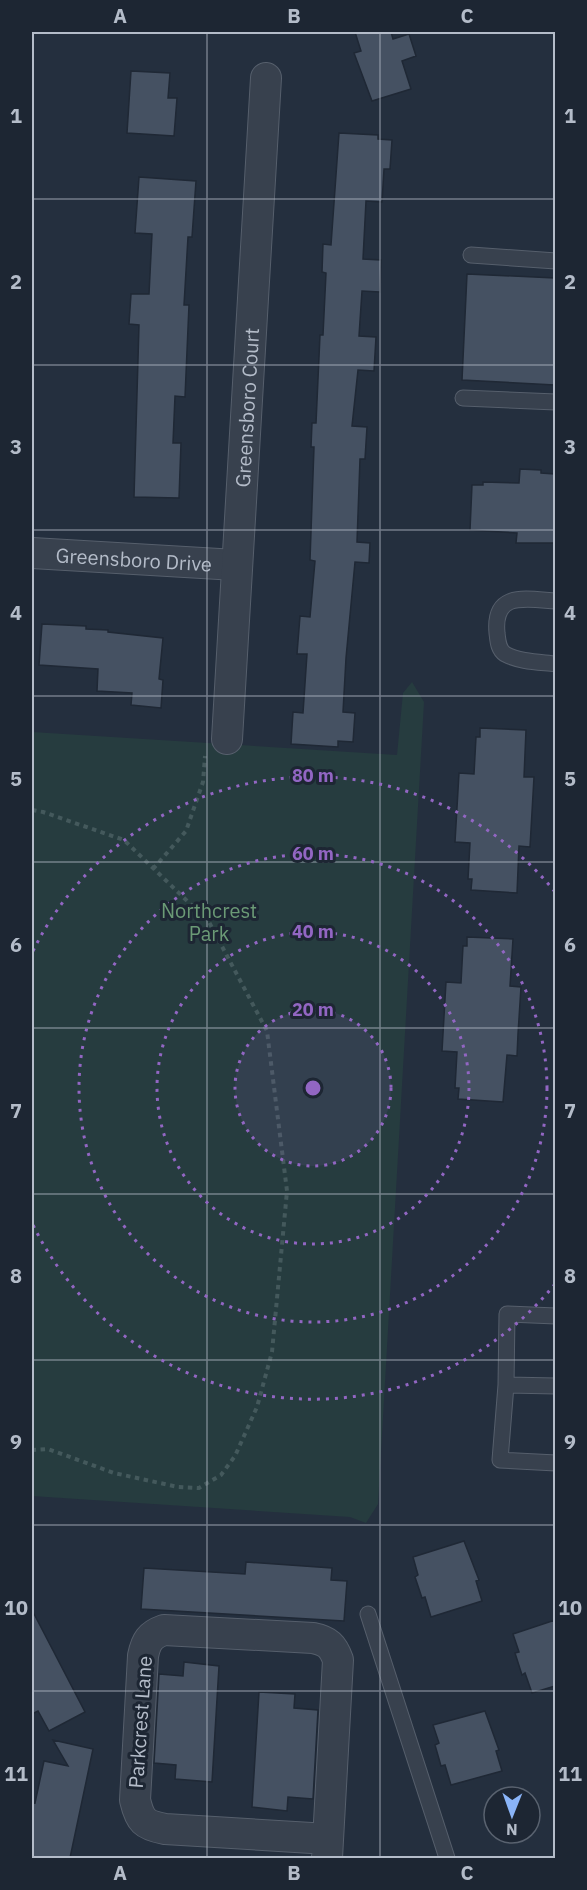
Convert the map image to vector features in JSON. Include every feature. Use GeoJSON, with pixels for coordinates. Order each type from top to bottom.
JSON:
{"type":"FeatureCollection","features":[{"type":"Feature","properties":{"kind":"street","name":"Greensboro Court"},"geometry":{"type":"LineString","coordinates":[[227,739],[266,78]]}},
{"type":"Feature","properties":{"kind":"street","name":"Greensboro Drive"},"geometry":{"type":"LineString","coordinates":[[32,553],[236,565]]}},
{"type":"Feature","properties":{"kind":"street","name":"Parkcrest Lane"},"geometry":{"type":"LineString","coordinates":[[164,1630],[313,1638],[325,1640],[334,1648],[338,1660],[327,1849],[165,1829],[149,1826],[138,1816],[135,1800],[143,1656],[145,1644],[153,1634],[164,1630]]}},
{"type":"Feature","properties":{"kind":"lane"},"geometry":{"type":"LineString","coordinates":[[471,255],[555,261]]}},
{"type":"Feature","properties":{"kind":"lane"},"geometry":{"type":"LineString","coordinates":[[463,398],[555,402]]}},
{"type":"Feature","properties":{"kind":"lane"},"geometry":{"type":"LineString","coordinates":[[555,602],[516,600],[503,604],[497,614],[496,630],[498,645],[504,653],[520,659],[555,664]]}},
{"type":"Feature","properties":{"kind":"lane"},"geometry":{"type":"LineString","coordinates":[[555,1316],[507,1314],[506,1385],[500,1460],[555,1463]]}},
{"type":"Feature","properties":{"kind":"lane"},"geometry":{"type":"LineString","coordinates":[[506,1385],[555,1386]]}},
{"type":"Feature","properties":{"kind":"lane"},"geometry":{"type":"LineString","coordinates":[[368,1614],[447,1858]]}},
{"type":"Feature","properties":{"kind":"path"},"geometry":{"type":"LineString","coordinates":[[153,869],[186,831],[203,782],[204,756],[227,739]]}},
{"type":"Feature","properties":{"kind":"path"},"geometry":{"type":"LineString","coordinates":[[32,810],[124,840],[209,922],[267,1031],[287,1191],[272,1352],[257,1407],[235,1456],[221,1475],[199,1488],[178,1487],[114,1473],[48,1449],[32,1450]]}},
{"type":"Feature","properties":{"kind":"green space","name":"Northcrest Park"},"geometry":{"type":"Polygon","coordinates":[[[412,682],[424,702],[378,1504],[366,1523],[350,1517],[32,1496],[32,732],[397,755],[403,693],[412,682]]]}},
{"type":"Feature","properties":{"kind":"building"},"geometry":{"type":"Polygon","coordinates":[[[355,32],[391,32],[393,39],[409,34],[416,56],[402,61],[411,89],[372,101],[354,53],[361,51],[355,32]]]}},
{"type":"Feature","properties":{"kind":"building"},"geometry":{"type":"Polygon","coordinates":[[[131,71],[170,73],[168,98],[177,98],[174,136],[127,133],[131,71]]]}},
{"type":"Feature","properties":{"kind":"building"},"geometry":{"type":"Polygon","coordinates":[[[339,133],[378,135],[378,139],[392,140],[390,169],[384,169],[382,202],[366,201],[363,259],[381,260],[380,292],[362,291],[359,336],[376,337],[374,371],[358,370],[352,426],[367,427],[365,459],[360,459],[357,542],[370,543],[369,563],[355,562],[343,712],[355,713],[353,742],[338,741],[338,747],[291,744],[293,712],[303,713],[307,654],[297,654],[300,616],[310,617],[315,561],[310,560],[314,447],[311,447],[312,423],[316,423],[320,335],[323,335],[326,273],[322,272],[323,244],[331,245],[339,133]]]}},
{"type":"Feature","properties":{"kind":"building"},"geometry":{"type":"Polygon","coordinates":[[[139,177],[196,181],[192,237],[188,237],[184,305],[189,305],[185,397],[175,396],[173,443],[181,443],[179,498],[134,497],[139,325],[129,324],[131,294],[149,294],[152,234],[135,233],[139,177]]]}},
{"type":"Feature","properties":{"kind":"building"},"geometry":{"type":"Polygon","coordinates":[[[467,274],[555,278],[555,385],[462,380],[467,274]]]}},
{"type":"Feature","properties":{"kind":"building"},"geometry":{"type":"Polygon","coordinates":[[[520,469],[541,470],[541,473],[555,474],[555,543],[516,543],[517,533],[470,530],[472,485],[483,485],[483,482],[519,483],[520,469]]]}},
{"type":"Feature","properties":{"kind":"building"},"geometry":{"type":"Polygon","coordinates":[[[42,624],[86,626],[86,629],[163,638],[159,679],[163,680],[161,708],[131,705],[132,693],[97,691],[98,669],[39,665],[42,624]]]}},
{"type":"Feature","properties":{"kind":"building"},"geometry":{"type":"Polygon","coordinates":[[[480,728],[526,730],[524,777],[534,777],[530,847],[519,846],[517,893],[471,890],[472,879],[468,879],[470,843],[455,842],[459,773],[474,774],[476,737],[480,737],[480,728]]]}},
{"type":"Feature","properties":{"kind":"building"},"geometry":{"type":"Polygon","coordinates":[[[467,937],[513,939],[510,986],[521,987],[517,1056],[507,1055],[503,1102],[458,1099],[459,1088],[455,1088],[457,1052],[442,1051],[446,982],[461,983],[463,946],[467,946],[467,937]]]}},
{"type":"Feature","properties":{"kind":"building"},"geometry":{"type":"Polygon","coordinates":[[[464,1541],[479,1580],[476,1581],[482,1601],[431,1617],[425,1597],[422,1598],[415,1577],[418,1575],[413,1557],[464,1541]]]}},
{"type":"Feature","properties":{"kind":"building"},"geometry":{"type":"Polygon","coordinates":[[[246,1562],[332,1568],[331,1580],[347,1581],[344,1621],[141,1609],[144,1568],[245,1574],[246,1562]]]}},
{"type":"Feature","properties":{"kind":"building"},"geometry":{"type":"Polygon","coordinates":[[[32,1610],[85,1712],[49,1731],[38,1711],[32,1714],[32,1610]]]}},
{"type":"Feature","properties":{"kind":"building"},"geometry":{"type":"Polygon","coordinates":[[[555,1620],[555,1686],[532,1693],[525,1673],[522,1675],[515,1653],[519,1652],[513,1634],[555,1620]]]}},
{"type":"Feature","properties":{"kind":"building"},"geometry":{"type":"Polygon","coordinates":[[[184,1662],[219,1666],[212,1782],[175,1779],[176,1765],[154,1763],[159,1674],[183,1676],[184,1662]]]}},
{"type":"Feature","properties":{"kind":"building"},"geometry":{"type":"Polygon","coordinates":[[[259,1692],[295,1694],[294,1708],[318,1710],[313,1799],[288,1797],[287,1811],[252,1807],[259,1692]]]}},
{"type":"Feature","properties":{"kind":"building"},"geometry":{"type":"Polygon","coordinates":[[[485,1711],[499,1750],[496,1751],[502,1771],[451,1785],[445,1765],[441,1766],[435,1745],[439,1743],[433,1725],[485,1711]]]}},
{"type":"Feature","properties":{"kind":"building"},"geometry":{"type":"Polygon","coordinates":[[[53,1740],[93,1749],[70,1858],[32,1858],[32,1802],[35,1803],[44,1761],[68,1766],[53,1740]]]}}]}
